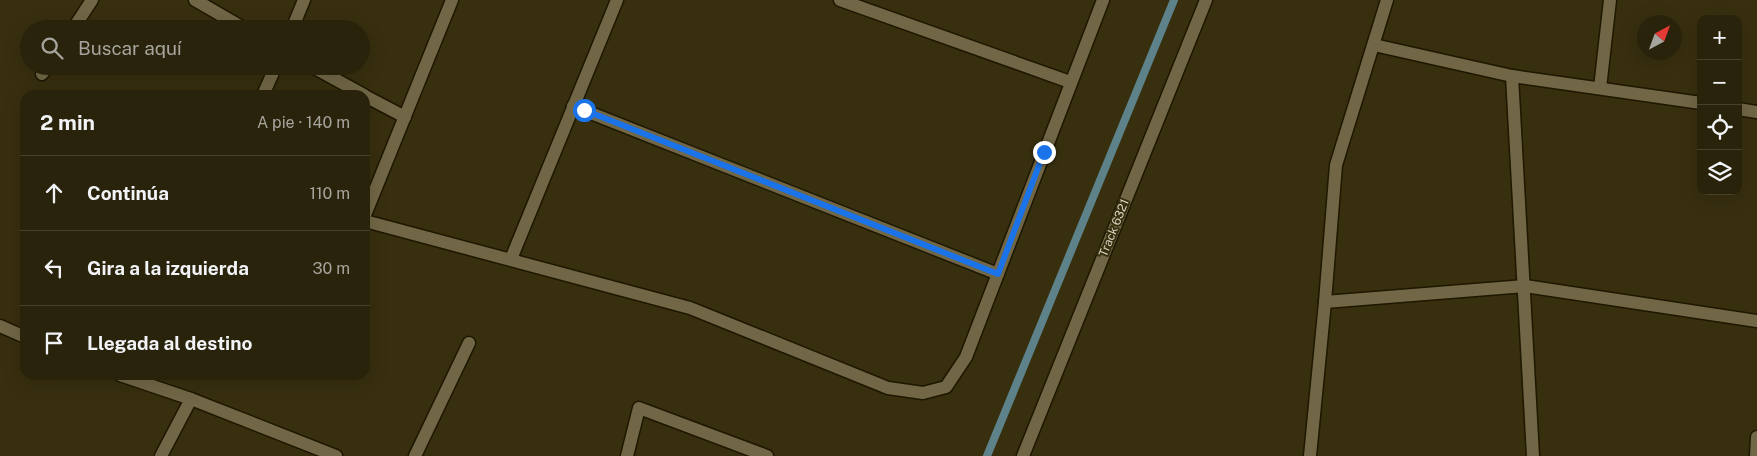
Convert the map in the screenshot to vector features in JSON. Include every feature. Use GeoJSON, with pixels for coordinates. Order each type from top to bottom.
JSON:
{"type":"FeatureCollection","features":[{"type":"Feature","properties":{"kind":"street"},"geometry":{"type":"LineString","coordinates":[[79,20],[92,0]]}},
{"type":"Feature","properties":{"kind":"street"},"geometry":{"type":"LineString","coordinates":[[195,0],[229,20]]}},
{"type":"Feature","properties":{"kind":"street"},"geometry":{"type":"LineString","coordinates":[[296,20],[304,0]]}},
{"type":"Feature","properties":{"kind":"street"},"geometry":{"type":"LineString","coordinates":[[370,203],[452,0]]}},
{"type":"Feature","properties":{"kind":"street"},"geometry":{"type":"LineString","coordinates":[[511,259],[617,0]]}},
{"type":"Feature","properties":{"kind":"street"},"geometry":{"type":"LineString","coordinates":[[840,0],[1070,82]]}},
{"type":"Feature","properties":{"kind":"street"},"geometry":{"type":"LineString","coordinates":[[370,221],[690,308],[888,388],[923,393],[946,387],[966,356],[1103,0]]}},
{"type":"Feature","properties":{"kind":"street","name":"Track 6321"},"geometry":{"type":"LineString","coordinates":[[1023,456],[1206,0]]}},
{"type":"Feature","properties":{"kind":"street"},"geometry":{"type":"LineString","coordinates":[[1310,456],[1336,165],[1387,0]]}},
{"type":"Feature","properties":{"kind":"street"},"geometry":{"type":"LineString","coordinates":[[1600,88],[1610,0]]}},
{"type":"Feature","properties":{"kind":"street"},"geometry":{"type":"LineString","coordinates":[[1374,45],[1512,76],[1697,103]]}},
{"type":"Feature","properties":{"kind":"street"},"geometry":{"type":"LineString","coordinates":[[265,90],[272,75]]}},
{"type":"Feature","properties":{"kind":"street"},"geometry":{"type":"LineString","coordinates":[[327,75],[355,90]]}},
{"type":"Feature","properties":{"kind":"street"},"geometry":{"type":"LineString","coordinates":[[1512,76],[1533,456]]}},
{"type":"Feature","properties":{"kind":"street"},"geometry":{"type":"LineString","coordinates":[[370,98],[405,117]]}},
{"type":"Feature","properties":{"kind":"street"},"geometry":{"type":"LineString","coordinates":[[573,106],[998,274]]}},
{"type":"Feature","properties":{"kind":"street"},"geometry":{"type":"LineString","coordinates":[[1742,110],[1757,112]]}},
{"type":"Feature","properties":{"kind":"street"},"geometry":{"type":"LineString","coordinates":[[1325,302],[1525,286],[1757,321]]}},
{"type":"Feature","properties":{"kind":"street"},"geometry":{"type":"LineString","coordinates":[[0,326],[20,335]]}},
{"type":"Feature","properties":{"kind":"street"},"geometry":{"type":"LineString","coordinates":[[415,456],[469,343]]}},
{"type":"Feature","properties":{"kind":"street"},"geometry":{"type":"LineString","coordinates":[[135,380],[191,399],[336,456]]}},
{"type":"Feature","properties":{"kind":"street"},"geometry":{"type":"LineString","coordinates":[[161,456],[191,399]]}},
{"type":"Feature","properties":{"kind":"street"},"geometry":{"type":"LineString","coordinates":[[627,456],[639,408],[767,456]]}},
{"type":"Feature","properties":{"kind":"street"},"geometry":{"type":"LineString","coordinates":[[1756,456],[1757,437]]}},
{"type":"Feature","properties":{"kind":"waterway"},"geometry":{"type":"LineString","coordinates":[[987,456],[1174,0]]}},
{"type":"Feature","properties":{"kind":"route"},"geometry":{"type":"LineString","coordinates":[[584,110],[998,274],[1044,152]]}}]}
